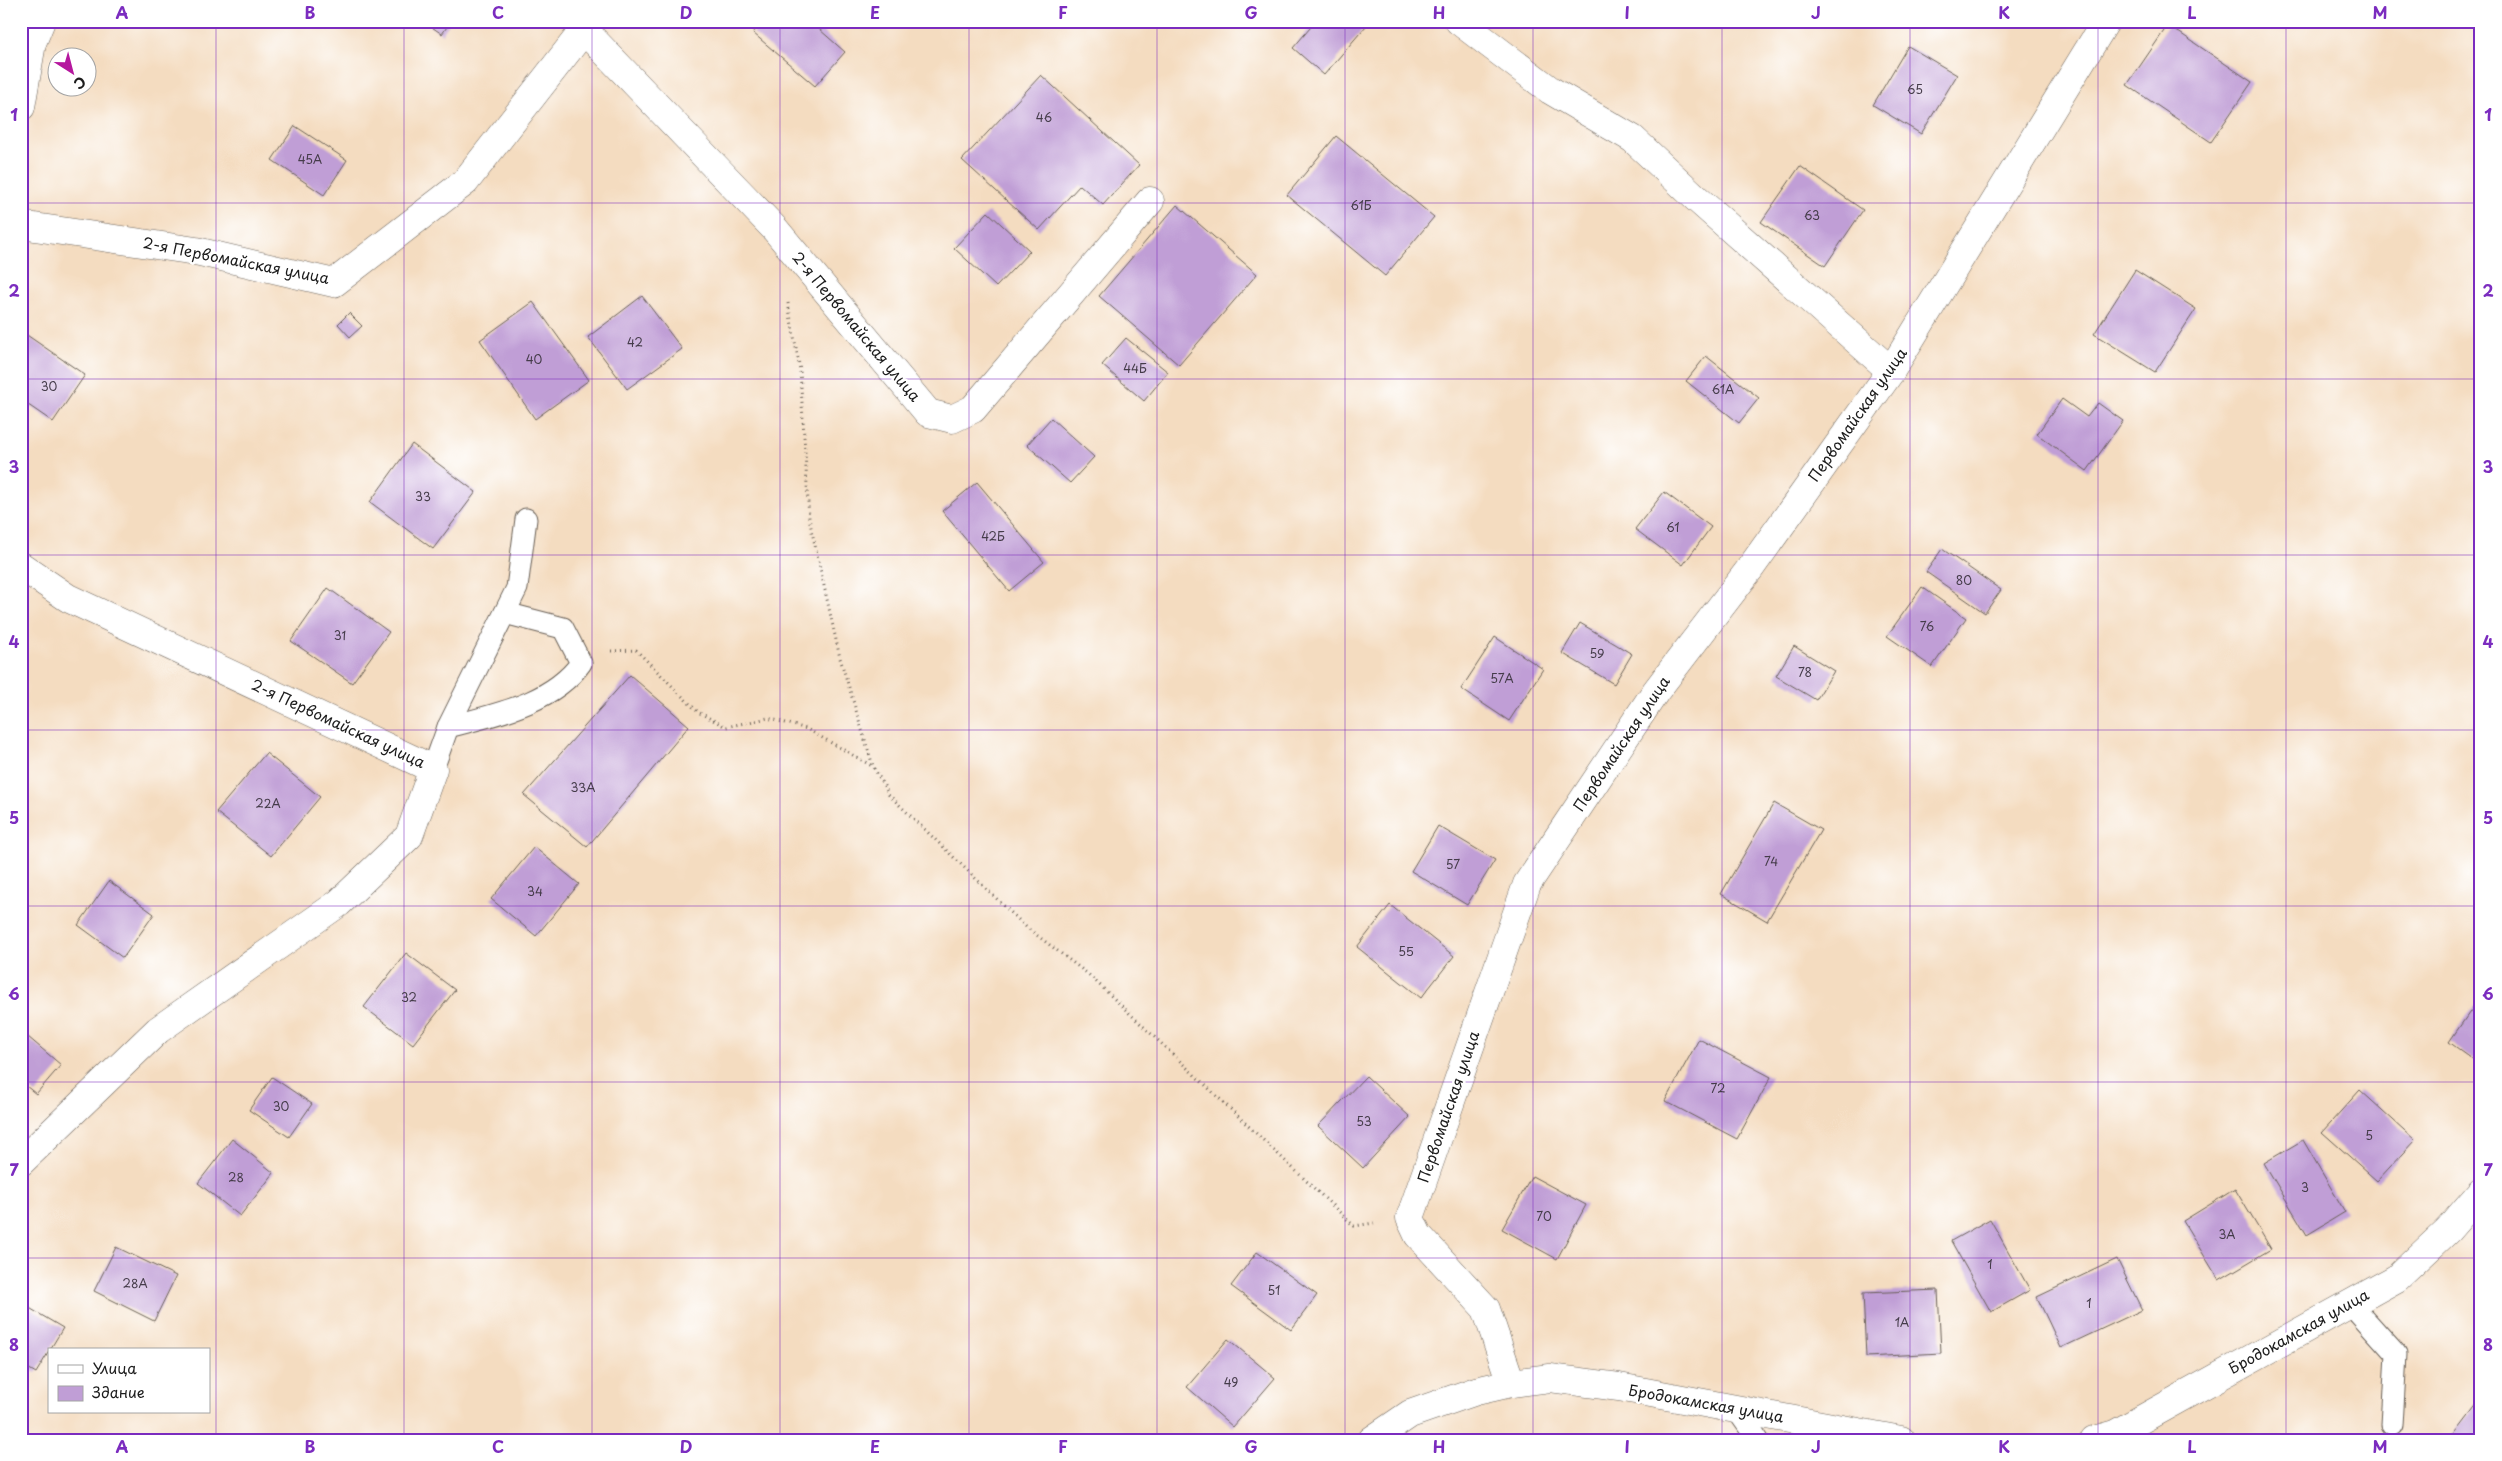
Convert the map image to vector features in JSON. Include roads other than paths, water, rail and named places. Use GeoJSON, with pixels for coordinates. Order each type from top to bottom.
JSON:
{"type":"FeatureCollection","features":[{"type":"Feature","properties":{"kind":"street"},"geometry":{"type":"LineString","coordinates":[[21,107],[32,44],[41,21]]}},
{"type":"Feature","properties":{"kind":"street"},"geometry":{"type":"LineString","coordinates":[[1459,21],[1550,90],[1633,139],[1696,198],[1891,371]]}},
{"type":"Feature","properties":{"kind":"street","name":"Первомайская улица"},"geometry":{"type":"LineString","coordinates":[[1510,1383],[1486,1309],[1418,1235],[1410,1218],[1527,884],[1656,691],[1749,570],[1891,371],[2106,21]]}},
{"type":"Feature","properties":{"kind":"street","name":"2-я Первомайская улица"},"geometry":{"type":"LineString","coordinates":[[21,224],[196,251],[334,282],[465,182],[587,26],[774,228],[928,413],[952,419],[973,409],[1150,200]]}},
{"type":"Feature","properties":{"kind":"street","name":"2-я Первомайская улица"},"geometry":{"type":"LineString","coordinates":[[21,566],[68,598],[433,769],[410,836],[339,903],[158,1030],[21,1162]]}},
{"type":"Feature","properties":{"kind":"street","name":"Бродокамская улица"},"geometry":{"type":"LineString","coordinates":[[2094,1440],[2115,1434],[2397,1278],[2448,1230],[2481,1192]]}},
{"type":"Feature","properties":{"kind":"street","name":"Бродокамская улица"},"geometry":{"type":"LineString","coordinates":[[1510,1383],[1550,1378],[1619,1388],[1865,1436],[1901,1440]]}},
{"type":"Feature","properties":{"kind":"street"},"geometry":{"type":"LineString","coordinates":[[1372,1440],[1410,1414],[1476,1391],[1510,1383]]}},
{"type":"Feature","properties":{"kind":"lane"},"geometry":{"type":"LineString","coordinates":[[433,769],[448,727],[517,588],[526,520]]}},
{"type":"Feature","properties":{"kind":"lane"},"geometry":{"type":"LineString","coordinates":[[448,727],[516,709],[571,678],[581,664],[563,628],[505,613]]}},
{"type":"Feature","properties":{"kind":"lane"},"geometry":{"type":"LineString","coordinates":[[2350,1303],[2396,1354],[2392,1425]]}},
{"type":"Feature","properties":{"kind":"lane"},"geometry":{"type":"LineString","coordinates":[[1737,1410],[1758,1440]]}}]}
